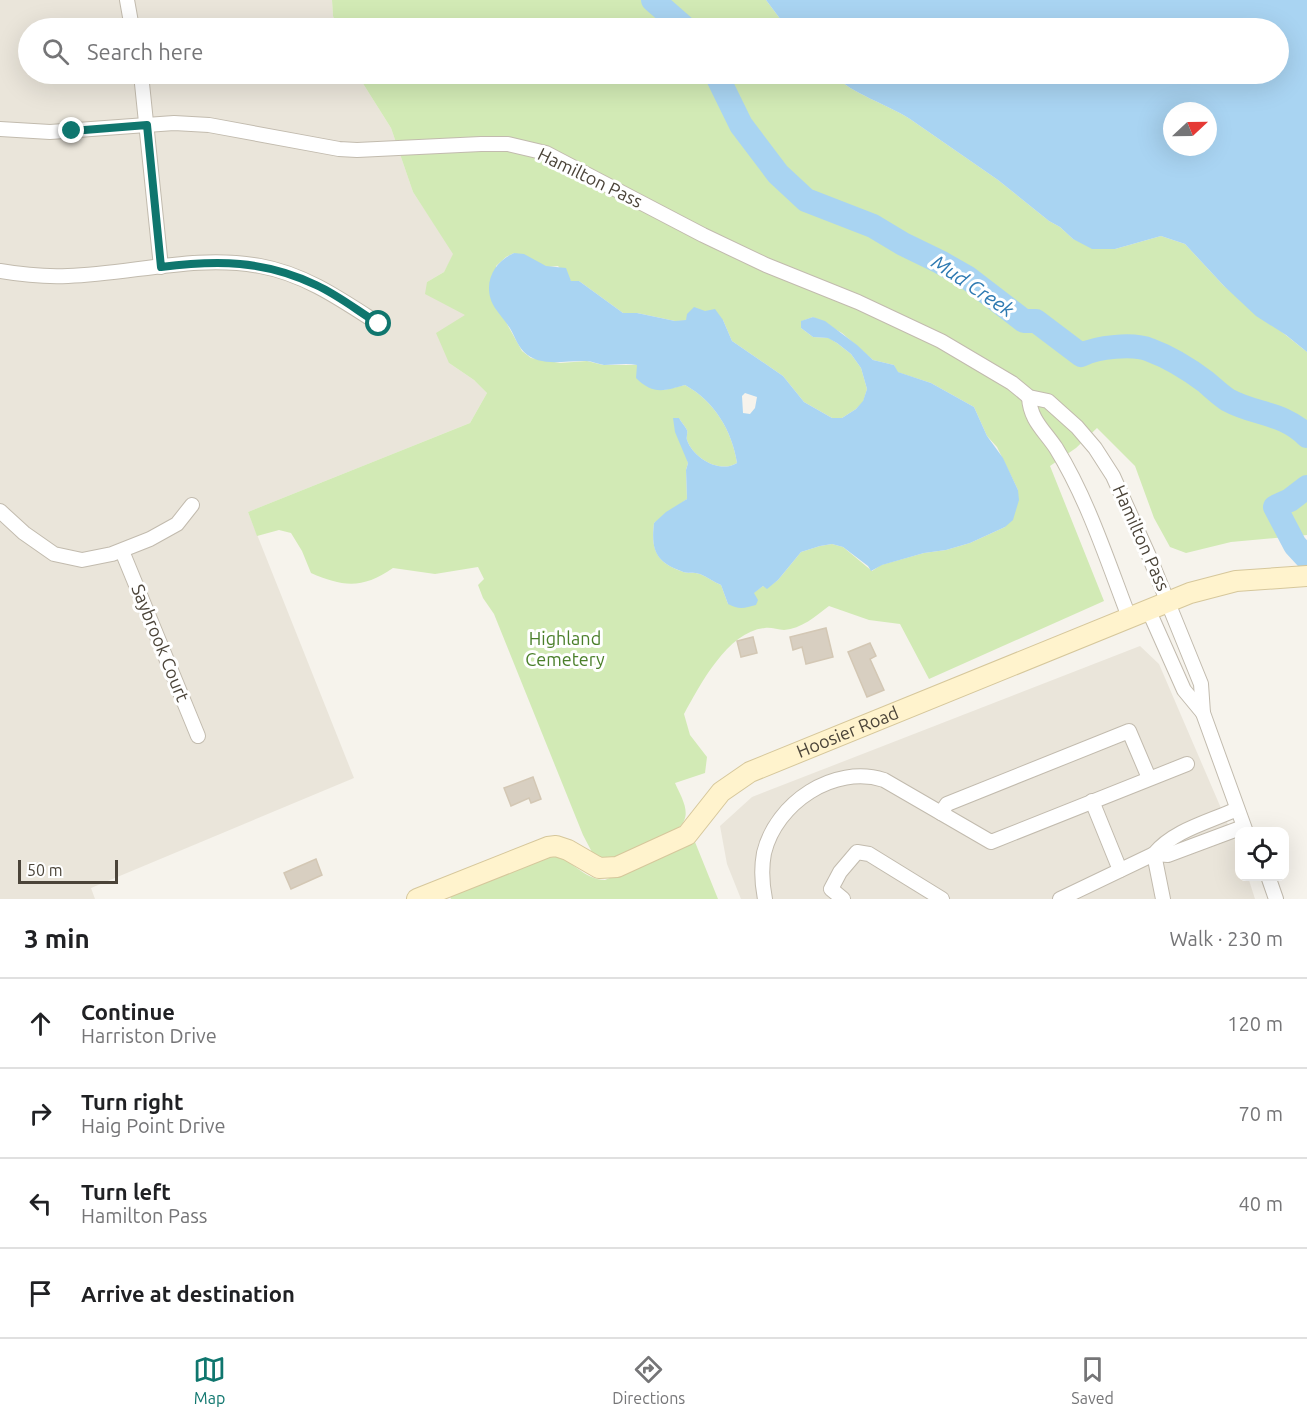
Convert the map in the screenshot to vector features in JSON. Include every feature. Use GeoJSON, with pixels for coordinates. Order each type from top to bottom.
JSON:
{"type":"FeatureCollection","features":[{"type":"Feature","properties":{"kind":"street"},"geometry":{"type":"LineString","coordinates":[[127,0],[130,18]]}},
{"type":"Feature","properties":{"kind":"street"},"geometry":{"type":"LineString","coordinates":[[142,84],[161,267]]}},
{"type":"Feature","properties":{"kind":"street","name":"Hamilton Pass"},"geometry":{"type":"LineString","coordinates":[[0,129],[50,132],[174,123],[209,125],[339,149],[508,144],[546,153],[703,235],[766,265],[858,302],[941,341],[1012,383],[1029,397],[1048,401],[1077,427],[1095,448],[1113,476],[1128,507],[1201,684],[1203,713],[1244,827]]}},
{"type":"Feature","properties":{"kind":"street"},"geometry":{"type":"LineString","coordinates":[[0,271],[71,276],[222,262],[261,266],[316,285],[379,324]]}},
{"type":"Feature","properties":{"kind":"street","name":"Hamilton Pass"},"geometry":{"type":"LineString","coordinates":[[1029,397],[1034,419],[1048,436],[1073,478],[1129,617]]}},
{"type":"Feature","properties":{"kind":"street"},"geometry":{"type":"LineString","coordinates":[[0,511],[24,533],[54,554],[82,560],[95,559],[122,550],[170,529],[192,506]]}},
{"type":"Feature","properties":{"kind":"street","name":"Saybrook Court"},"geometry":{"type":"LineString","coordinates":[[122,550],[198,736]]}},
{"type":"Feature","properties":{"kind":"street","name":"Hoosier Road"},"geometry":{"type":"LineString","coordinates":[[417,899],[548,847],[556,846],[568,850],[599,868],[617,867],[687,836],[721,792],[750,772],[1168,601],[1214,586],[1257,579],[1307,576]]}},
{"type":"Feature","properties":{"kind":"street","name":"Hamilton Pass"},"geometry":{"type":"LineString","coordinates":[[1148,609],[1184,690],[1203,713]]}},
{"type":"Feature","properties":{"kind":"street"},"geometry":{"type":"LineString","coordinates":[[941,813],[947,804],[1129,731],[1149,778]]}},
{"type":"Feature","properties":{"kind":"street"},"geometry":{"type":"LineString","coordinates":[[765,899],[761,880],[764,853],[771,835],[782,818],[807,793],[851,775],[869,775],[884,780],[991,842],[1187,764]]}},
{"type":"Feature","properties":{"kind":"street"},"geometry":{"type":"LineString","coordinates":[[1092,801],[1120,870]]}},
{"type":"Feature","properties":{"kind":"street"},"geometry":{"type":"LineString","coordinates":[[1060,899],[1154,854],[1164,842],[1237,809]]}},
{"type":"Feature","properties":{"kind":"street"},"geometry":{"type":"LineString","coordinates":[[1154,854],[1168,855],[1235,832]]}},
{"type":"Feature","properties":{"kind":"street"},"geometry":{"type":"LineString","coordinates":[[843,899],[831,889],[840,872],[857,852],[869,854],[942,899]]}},
{"type":"Feature","properties":{"kind":"street"},"geometry":{"type":"LineString","coordinates":[[1154,854],[1163,899]]}},
{"type":"Feature","properties":{"kind":"street"},"geometry":{"type":"LineString","coordinates":[[1270,881],[1276,899]]}},
{"type":"Feature","properties":{"kind":"shaded area"},"geometry":{"type":"Polygon","coordinates":[[[0,0],[332,0],[334,18],[18,18],[18,84],[363,84],[391,128],[413,192],[454,254],[444,272],[427,282],[466,314],[449,363],[474,380],[487,393],[470,423],[248,512],[354,778],[91,888],[95,899],[0,899],[0,0]]]}},
{"type":"Feature","properties":{"kind":"shaded area"},"geometry":{"type":"Polygon","coordinates":[[[1140,646],[1159,664],[1235,841],[1235,881],[1249,881],[1255,899],[741,899],[727,864],[720,826],[752,797],[1140,646]]]}},
{"type":"Feature","properties":{"kind":"green space"},"geometry":{"type":"Polygon","coordinates":[[[332,0],[766,0],[780,18],[334,18],[332,0]]]}},
{"type":"Feature","properties":{"kind":"green space","name":"Highland Cemetery"},"geometry":{"type":"Polygon","coordinates":[[[363,84],[845,84],[910,119],[998,180],[1073,239],[1115,249],[1161,236],[1185,244],[1224,286],[1307,352],[1307,535],[1231,542],[1186,553],[1170,547],[1154,518],[1135,466],[1097,428],[1076,448],[1050,466],[1104,601],[929,679],[900,624],[869,620],[829,606],[808,621],[790,629],[765,628],[752,631],[727,649],[717,661],[684,714],[690,735],[707,757],[705,773],[675,783],[685,807],[685,819],[682,824],[677,829],[611,859],[594,856],[583,835],[494,614],[483,598],[478,585],[484,579],[478,567],[435,574],[393,568],[362,583],[333,581],[311,573],[291,533],[279,530],[257,536],[248,512],[470,423],[487,393],[474,380],[449,363],[436,333],[465,315],[425,294],[427,282],[444,272],[453,254],[413,192],[391,128],[363,84]],[[514,253],[496,266],[507,324],[522,351],[531,358],[560,363],[587,361],[603,365],[637,365],[664,390],[685,385],[705,399],[726,428],[737,463],[723,467],[708,462],[695,453],[687,439],[687,430],[679,418],[688,463],[686,470],[687,499],[654,523],[653,540],[657,553],[665,563],[683,572],[700,574],[721,585],[728,604],[763,586],[767,588],[778,580],[801,552],[820,546],[832,544],[843,547],[872,571],[881,565],[970,543],[1005,527],[1018,490],[997,447],[987,436],[974,407],[931,383],[897,372],[894,365],[873,360],[842,333],[813,317],[802,321],[801,328],[813,337],[829,338],[851,354],[861,368],[867,389],[863,402],[856,409],[842,418],[832,418],[804,402],[783,376],[732,341],[723,320],[675,321],[637,313],[623,313],[579,281],[571,281],[558,266],[547,267],[514,253]]]}},
{"type":"Feature","properties":{"kind":"green space"},"geometry":{"type":"Polygon","coordinates":[[[695,842],[718,899],[451,899],[449,894],[550,853],[564,859],[583,873],[605,880],[695,842]]]}},
{"type":"Feature","properties":{"kind":"water"},"geometry":{"type":"Polygon","coordinates":[[[766,0],[1307,0],[1307,352],[1256,316],[1185,244],[1161,236],[1115,249],[1092,249],[1073,239],[998,180],[910,119],[845,84],[1289,84],[1289,18],[780,18],[766,0]]]}},
{"type":"Feature","properties":{"kind":"water"},"geometry":{"type":"Polygon","coordinates":[[[514,253],[524,254],[546,266],[566,268],[571,281],[579,281],[623,313],[637,313],[675,321],[686,320],[687,314],[694,307],[705,311],[715,309],[723,320],[732,341],[783,376],[804,402],[832,418],[842,418],[856,409],[863,401],[867,389],[861,368],[851,354],[828,338],[813,337],[801,328],[801,321],[813,317],[825,321],[873,360],[894,365],[898,372],[931,383],[974,407],[987,436],[1003,458],[1018,490],[1019,500],[1013,520],[1005,527],[970,543],[924,553],[882,565],[871,571],[868,566],[843,547],[832,544],[820,546],[801,552],[778,580],[767,589],[763,586],[754,593],[758,600],[756,605],[742,608],[728,604],[721,585],[700,574],[683,572],[660,559],[653,540],[654,523],[666,512],[687,499],[686,470],[688,463],[675,432],[673,418],[679,418],[687,430],[687,439],[695,453],[708,462],[723,467],[737,463],[731,439],[720,418],[705,399],[685,385],[665,390],[648,387],[636,378],[637,365],[604,365],[590,361],[545,362],[530,357],[519,346],[489,294],[493,271],[514,253]],[[745,393],[742,396],[743,413],[750,414],[755,408],[757,397],[745,393]]]}},
{"type":"Feature","properties":{"kind":"building"},"geometry":{"type":"Polygon","coordinates":[[[826,628],[833,657],[806,664],[802,647],[793,650],[790,637],[826,628]]]}},
{"type":"Feature","properties":{"kind":"building"},"geometry":{"type":"Polygon","coordinates":[[[753,637],[757,653],[741,657],[737,641],[753,637]]]}},
{"type":"Feature","properties":{"kind":"building"},"geometry":{"type":"Polygon","coordinates":[[[870,643],[876,656],[870,659],[884,690],[867,697],[848,652],[870,643]]]}},
{"type":"Feature","properties":{"kind":"building"},"geometry":{"type":"Polygon","coordinates":[[[533,777],[541,799],[531,803],[529,798],[511,806],[504,788],[533,777]]]}},
{"type":"Feature","properties":{"kind":"building"},"geometry":{"type":"Polygon","coordinates":[[[316,859],[322,875],[291,889],[284,873],[316,859]]]}},
{"type":"Feature","properties":{"kind":"waterway","name":"Mud Creek"},"geometry":{"type":"LineString","coordinates":[[653,0],[674,18]]}},
{"type":"Feature","properties":{"kind":"waterway","name":"Mud Creek"},"geometry":{"type":"LineString","coordinates":[[721,84],[741,125],[778,174],[806,200],[873,226],[940,262],[968,278],[1024,321],[1036,321],[1081,355],[1115,347],[1150,350],[1186,368],[1228,400],[1288,422],[1307,436]]}},
{"type":"Feature","properties":{"kind":"waterway","name":"Mud Creek"},"geometry":{"type":"LineString","coordinates":[[1307,487],[1290,500],[1275,507],[1295,545],[1307,558]]}},
{"type":"Feature","properties":{"kind":"route"},"geometry":{"type":"LineString","coordinates":[[72,131],[147,125],[161,267],[222,262],[261,266],[316,285],[379,324]]}}]}
